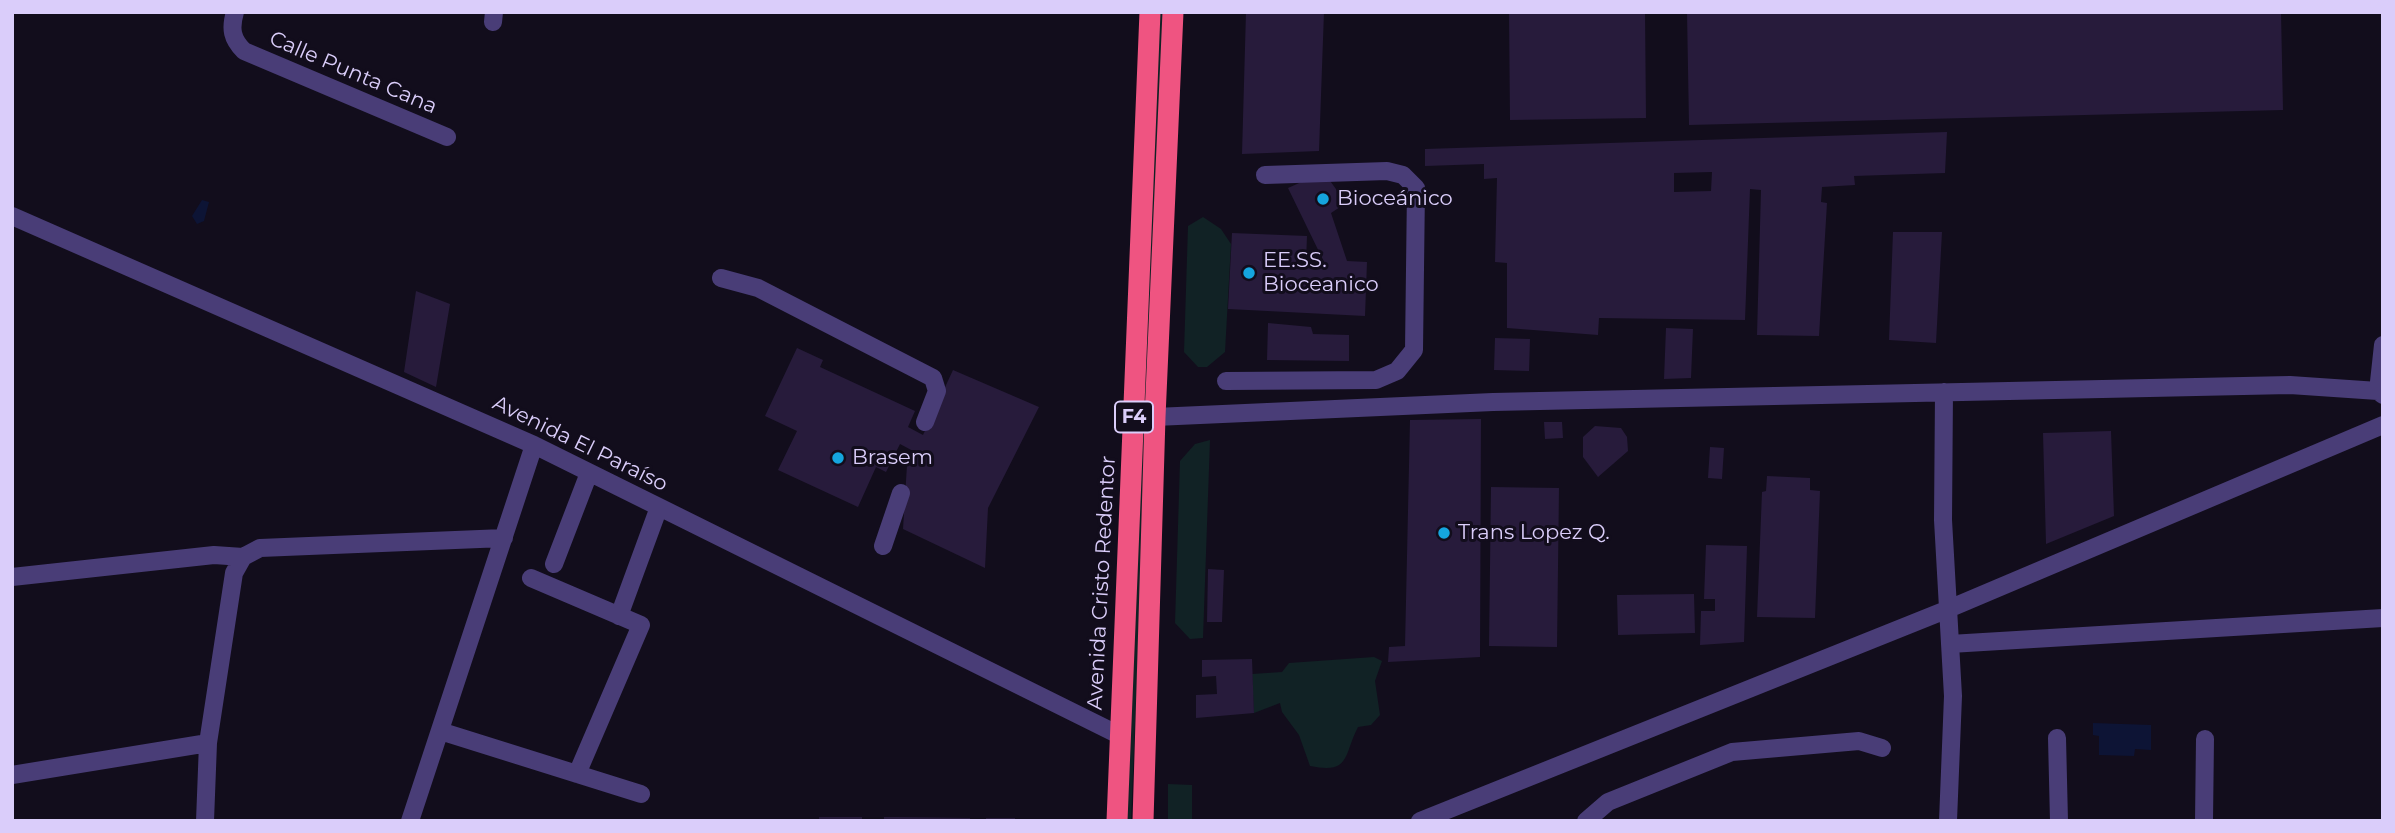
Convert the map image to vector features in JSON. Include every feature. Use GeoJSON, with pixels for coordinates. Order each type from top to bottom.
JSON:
{"type":"FeatureCollection","features":[{"type":"Feature","properties":{"kind":"highway","name":"Avenida Cristo Redentor"},"geometry":{"type":"LineString","coordinates":[[1117,821],[1150,12]]}},
{"type":"Feature","properties":{"kind":"highway","name":"F4"},"geometry":{"type":"LineString","coordinates":[[1143,821],[1155,417],[1173,12]]}},
{"type":"Feature","properties":{"kind":"street","name":"Calle Punta Cana"},"geometry":{"type":"LineString","coordinates":[[235,12],[231,25],[234,41],[244,51],[447,137]]}},
{"type":"Feature","properties":{"kind":"street"},"geometry":{"type":"LineString","coordinates":[[1226,381],[1376,380],[1397,371],[1414,351],[1416,188],[1410,181],[1387,171],[1265,175]]}},
{"type":"Feature","properties":{"kind":"street","name":"Avenida El Paraíso"},"geometry":{"type":"LineString","coordinates":[[12,216],[534,445],[1119,735]]}},
{"type":"Feature","properties":{"kind":"street"},"geometry":{"type":"LineString","coordinates":[[721,278],[758,288],[933,378],[937,391],[925,422]]}},
{"type":"Feature","properties":{"kind":"street"},"geometry":{"type":"LineString","coordinates":[[1155,417],[1493,401],[2290,385],[2380,393],[2383,345]]}},
{"type":"Feature","properties":{"kind":"street"},"geometry":{"type":"LineString","coordinates":[[1944,392],[1943,520],[1952,696],[1948,821]]}},
{"type":"Feature","properties":{"kind":"street"},"geometry":{"type":"LineString","coordinates":[[1420,821],[1946,610],[2383,425]]}},
{"type":"Feature","properties":{"kind":"street"},"geometry":{"type":"LineString","coordinates":[[410,821],[534,445]]}},
{"type":"Feature","properties":{"kind":"street"},"geometry":{"type":"LineString","coordinates":[[554,564],[589,472]]}},
{"type":"Feature","properties":{"kind":"street"},"geometry":{"type":"LineString","coordinates":[[883,547],[901,493]]}},
{"type":"Feature","properties":{"kind":"street"},"geometry":{"type":"LineString","coordinates":[[619,616],[660,508]]}},
{"type":"Feature","properties":{"kind":"street"},"geometry":{"type":"LineString","coordinates":[[12,577],[214,555],[243,557],[260,548],[504,538]]}},
{"type":"Feature","properties":{"kind":"street"},"geometry":{"type":"LineString","coordinates":[[205,821],[208,743],[234,573],[243,557]]}},
{"type":"Feature","properties":{"kind":"street"},"geometry":{"type":"LineString","coordinates":[[531,578],[640,623],[642,629],[577,774]]}},
{"type":"Feature","properties":{"kind":"street"},"geometry":{"type":"LineString","coordinates":[[1950,644],[2383,618]]}},
{"type":"Feature","properties":{"kind":"street"},"geometry":{"type":"LineString","coordinates":[[440,731],[642,794]]}},
{"type":"Feature","properties":{"kind":"street"},"geometry":{"type":"LineString","coordinates":[[2057,738],[2059,821]]}},
{"type":"Feature","properties":{"kind":"street"},"geometry":{"type":"LineString","coordinates":[[2204,821],[2205,739]]}},
{"type":"Feature","properties":{"kind":"street"},"geometry":{"type":"LineString","coordinates":[[1586,821],[1608,802],[1732,752],[1858,741],[1882,748]]}},
{"type":"Feature","properties":{"kind":"street"},"geometry":{"type":"LineString","coordinates":[[12,775],[208,743]]}},
{"type":"Feature","properties":{"kind":"shaded area"},"geometry":{"type":"Polygon","coordinates":[[[1159,12],[1164,12],[1131,821],[1127,821],[1159,12]]]}},
{"type":"Feature","properties":{"kind":"shaded area"},"geometry":{"type":"Polygon","coordinates":[[[1203,217],[1221,229],[1231,244],[1225,352],[1207,367],[1198,367],[1184,352],[1188,226],[1203,217]]]}},
{"type":"Feature","properties":{"kind":"shaded area"},"geometry":{"type":"Polygon","coordinates":[[[1210,440],[1203,638],[1190,639],[1175,623],[1180,461],[1195,444],[1210,440]]]}},
{"type":"Feature","properties":{"kind":"shaded area"},"geometry":{"type":"Polygon","coordinates":[[[1374,657],[1382,661],[1375,681],[1380,715],[1371,725],[1358,727],[1344,760],[1339,765],[1323,768],[1310,766],[1299,735],[1282,712],[1280,703],[1254,713],[1252,674],[1282,672],[1289,663],[1374,657]]]}},
{"type":"Feature","properties":{"kind":"shaded area"},"geometry":{"type":"Polygon","coordinates":[[[1168,784],[1192,785],[1192,821],[1168,821],[1168,784]]]}},
{"type":"Feature","properties":{"kind":"water"},"geometry":{"type":"Polygon","coordinates":[[[202,200],[209,202],[204,221],[197,224],[192,216],[202,200]]]}},
{"type":"Feature","properties":{"kind":"water"},"geometry":{"type":"Polygon","coordinates":[[[2093,723],[2151,725],[2151,750],[2135,749],[2134,756],[2099,755],[2099,736],[2093,735],[2093,723]]]}},
{"type":"Feature","properties":{"kind":"building"},"geometry":{"type":"Polygon","coordinates":[[[1246,12],[1324,12],[1319,151],[1242,154],[1246,12]]]}},
{"type":"Feature","properties":{"kind":"building"},"geometry":{"type":"Polygon","coordinates":[[[1509,12],[1645,12],[1646,118],[1510,120],[1509,12]]]}},
{"type":"Feature","properties":{"kind":"building"},"geometry":{"type":"Polygon","coordinates":[[[1687,12],[2281,12],[2283,110],[1689,125],[1687,12]]]}},
{"type":"Feature","properties":{"kind":"building"},"geometry":{"type":"Polygon","coordinates":[[[1947,132],[1945,173],[1854,176],[1855,185],[1822,187],[1821,202],[1827,203],[1819,336],[1757,335],[1761,190],[1750,189],[1745,320],[1599,318],[1598,335],[1507,328],[1507,263],[1495,262],[1497,178],[1484,179],[1484,164],[1425,166],[1425,149],[1947,132]],[[1712,172],[1674,173],[1674,192],[1711,191],[1712,172]]]}},
{"type":"Feature","properties":{"kind":"building"},"geometry":{"type":"Polygon","coordinates":[[[1315,176],[1328,178],[1346,203],[1331,213],[1347,261],[1367,262],[1365,316],[1228,309],[1232,233],[1307,236],[1306,262],[1324,262],[1288,188],[1315,176]]]}},
{"type":"Feature","properties":{"kind":"building"},"geometry":{"type":"Polygon","coordinates":[[[1893,232],[1942,232],[1936,343],[1889,340],[1893,232]]]}},
{"type":"Feature","properties":{"kind":"building"},"geometry":{"type":"Polygon","coordinates":[[[416,291],[450,304],[436,387],[404,372],[416,291]]]}},
{"type":"Feature","properties":{"kind":"building"},"geometry":{"type":"Polygon","coordinates":[[[1268,323],[1311,327],[1313,334],[1349,335],[1349,361],[1267,360],[1268,323]]]}},
{"type":"Feature","properties":{"kind":"building"},"geometry":{"type":"Polygon","coordinates":[[[1666,328],[1693,329],[1691,378],[1664,379],[1666,328]]]}},
{"type":"Feature","properties":{"kind":"building"},"geometry":{"type":"Polygon","coordinates":[[[1495,338],[1530,339],[1529,371],[1494,370],[1495,338]]]}},
{"type":"Feature","properties":{"kind":"building","name":"Brasem"},"geometry":{"type":"Polygon","coordinates":[[[797,348],[823,360],[820,367],[915,411],[908,427],[923,435],[953,370],[1039,407],[988,508],[985,568],[903,529],[907,465],[915,452],[900,444],[886,472],[876,467],[858,507],[778,470],[797,431],[765,416],[797,348]]]}},
{"type":"Feature","properties":{"kind":"building","name":"Trans Lopez Q."},"geometry":{"type":"Polygon","coordinates":[[[1481,419],[1480,657],[1388,662],[1389,647],[1405,646],[1410,420],[1481,419]]]}},
{"type":"Feature","properties":{"kind":"building"},"geometry":{"type":"Polygon","coordinates":[[[1544,422],[1562,422],[1563,438],[1545,439],[1544,422]]]}},
{"type":"Feature","properties":{"kind":"building"},"geometry":{"type":"Polygon","coordinates":[[[1595,426],[1621,428],[1627,437],[1628,451],[1598,477],[1583,457],[1583,437],[1595,426]]]}},
{"type":"Feature","properties":{"kind":"building"},"geometry":{"type":"Polygon","coordinates":[[[2111,431],[2114,516],[2046,544],[2043,433],[2111,431]]]}},
{"type":"Feature","properties":{"kind":"building"},"geometry":{"type":"Polygon","coordinates":[[[1710,447],[1724,448],[1722,479],[1708,478],[1710,447]]]}},
{"type":"Feature","properties":{"kind":"building"},"geometry":{"type":"Polygon","coordinates":[[[1767,476],[1810,478],[1810,490],[1820,491],[1815,618],[1757,617],[1762,492],[1766,491],[1767,476]]]}},
{"type":"Feature","properties":{"kind":"building","name":"Trans Lopez Q."},"geometry":{"type":"Polygon","coordinates":[[[1491,487],[1559,488],[1557,647],[1489,646],[1491,487]]]}},
{"type":"Feature","properties":{"kind":"building"},"geometry":{"type":"Polygon","coordinates":[[[1706,545],[1747,546],[1744,642],[1700,645],[1701,611],[1715,611],[1715,599],[1704,599],[1706,545]]]}},
{"type":"Feature","properties":{"kind":"building"},"geometry":{"type":"Polygon","coordinates":[[[1208,569],[1224,570],[1222,622],[1207,622],[1208,569]]]}},
{"type":"Feature","properties":{"kind":"building"},"geometry":{"type":"Polygon","coordinates":[[[1694,594],[1695,633],[1618,635],[1617,595],[1694,594]]]}},
{"type":"Feature","properties":{"kind":"building"},"geometry":{"type":"Polygon","coordinates":[[[1252,659],[1254,713],[1196,718],[1196,695],[1217,694],[1216,676],[1202,677],[1202,660],[1252,659]]]}},
{"type":"Feature","properties":{"kind":"building"},"geometry":{"type":"Polygon","coordinates":[[[819,817],[862,817],[862,821],[819,821],[819,817]]]}},
{"type":"Feature","properties":{"kind":"building"},"geometry":{"type":"Polygon","coordinates":[[[884,817],[970,818],[970,821],[884,821],[884,817]]]}},
{"type":"Feature","properties":{"kind":"building"},"geometry":{"type":"Polygon","coordinates":[[[986,818],[1015,818],[1015,821],[986,821],[986,818]]]}},
{"type":"Feature","properties":{"kind":"place","name":"Bioceánico"},"geometry":{"type":"Point","coordinates":[1323,199]}},
{"type":"Feature","properties":{"kind":"place","name":"EE.SS. Bioceanico"},"geometry":{"type":"Point","coordinates":[1249,273]}},
{"type":"Feature","properties":{"kind":"place","name":"Brasem"},"geometry":{"type":"Point","coordinates":[838,458]}},
{"type":"Feature","properties":{"kind":"place","name":"Trans Lopez Q."},"geometry":{"type":"Point","coordinates":[1444,533]}}]}
